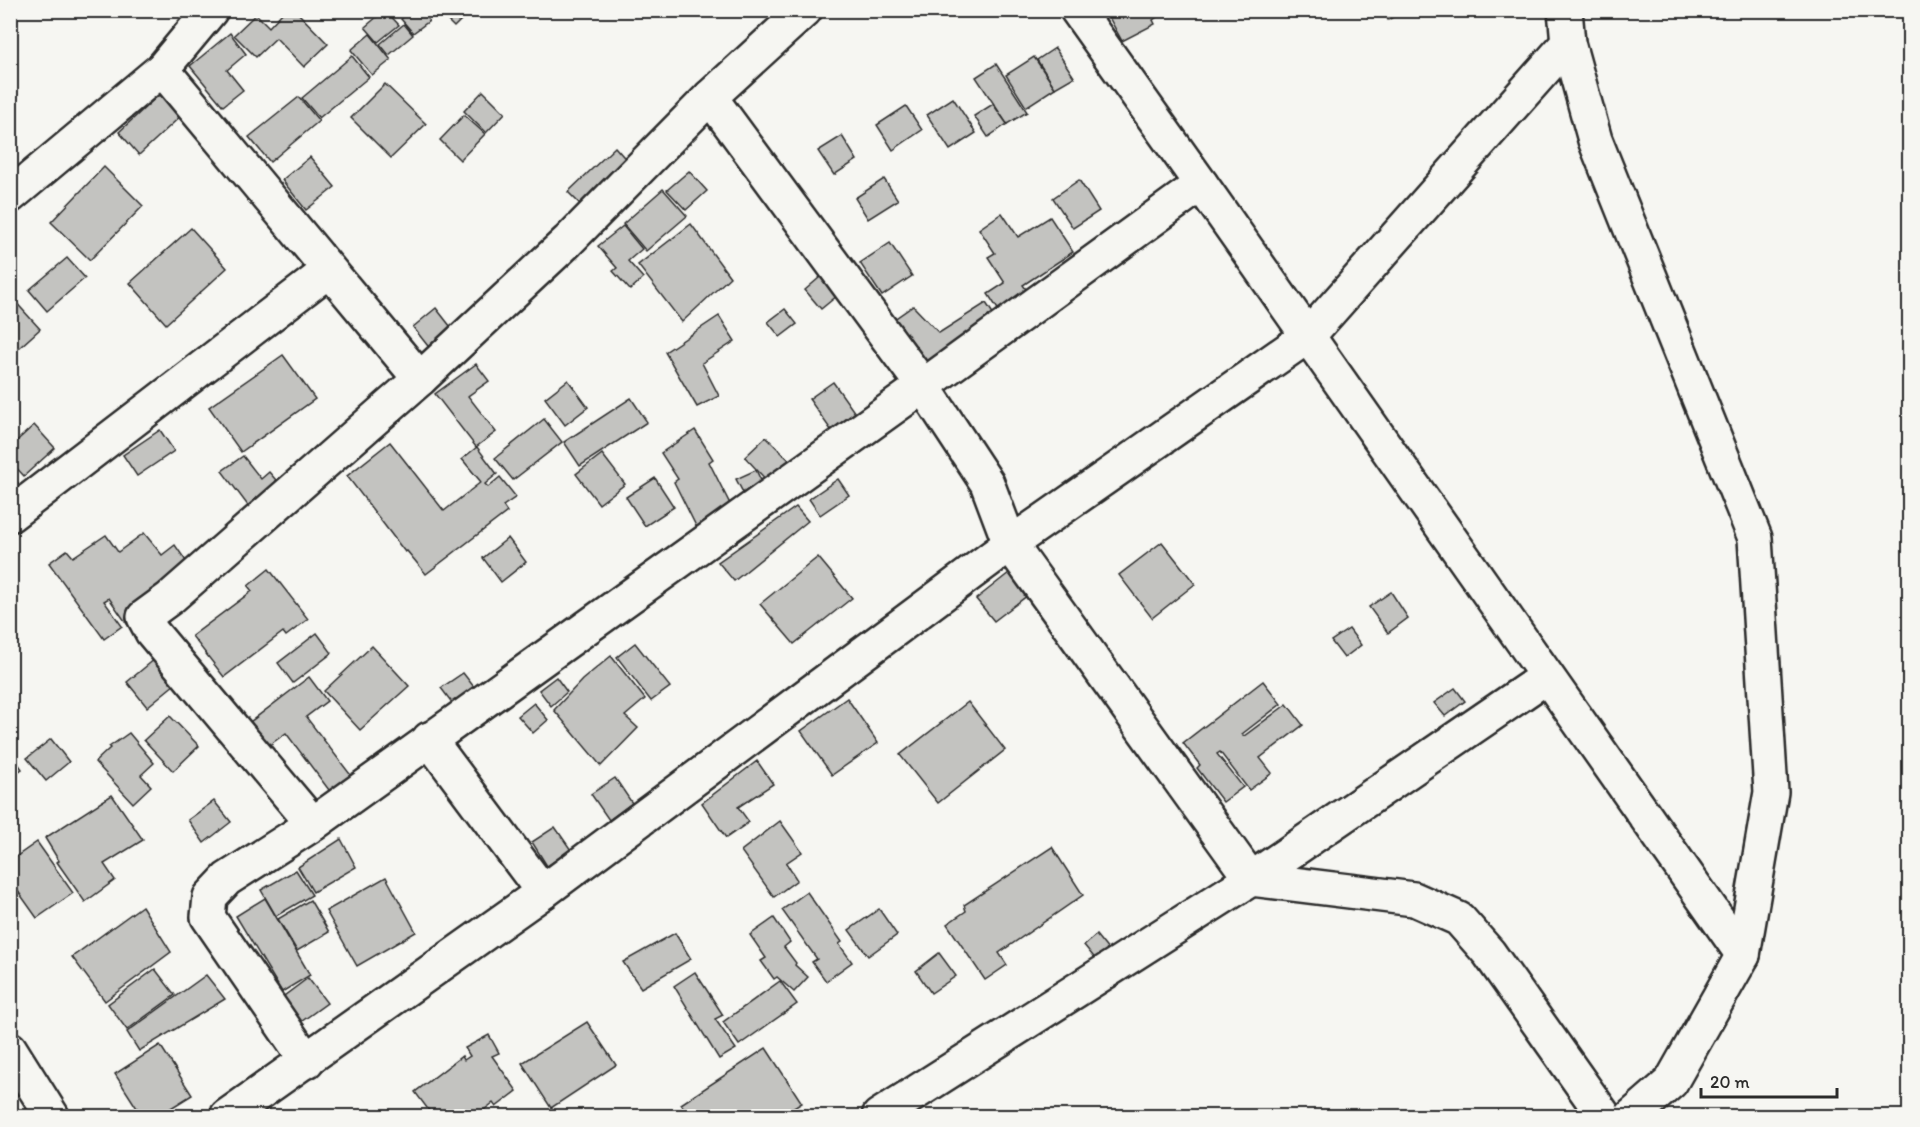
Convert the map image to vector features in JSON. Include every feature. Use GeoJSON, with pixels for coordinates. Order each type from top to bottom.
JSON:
{"type":"FeatureCollection","features":[{"type":"Feature","properties":{"kind":"street"},"geometry":{"type":"LineString","coordinates":[[10,196],[162,69],[211,10]]}},
{"type":"Feature","properties":{"kind":"street"},"geometry":{"type":"LineString","coordinates":[[313,824],[152,632],[144,617],[170,598],[420,379],[568,241],[710,97],[805,10]]}},
{"type":"Feature","properties":{"kind":"street"},"geometry":{"type":"LineString","coordinates":[[1077,10],[1743,955]]}},
{"type":"Feature","properties":{"kind":"street"},"geometry":{"type":"LineString","coordinates":[[1565,10],[1568,43],[1594,140],[1755,538],[1771,792],[1743,955],[1671,1082],[1632,1116]]}},
{"type":"Feature","properties":{"kind":"street"},"geometry":{"type":"LineString","coordinates":[[227,1116],[308,1061],[543,892],[1010,544],[1308,336],[1568,43]]}},
{"type":"Feature","properties":{"kind":"street"},"geometry":{"type":"LineString","coordinates":[[162,69],[420,379]]}},
{"type":"Feature","properties":{"kind":"street"},"geometry":{"type":"LineString","coordinates":[[710,97],[923,386],[987,483],[1010,544],[1251,879],[1414,899],[1459,919],[1489,953],[1604,1116]]}},
{"type":"Feature","properties":{"kind":"street"},"geometry":{"type":"LineString","coordinates":[[308,1061],[208,917],[210,897],[227,879],[313,824],[1201,184]]}},
{"type":"Feature","properties":{"kind":"street"},"geometry":{"type":"LineString","coordinates":[[10,515],[328,271]]}},
{"type":"Feature","properties":{"kind":"street"},"geometry":{"type":"LineString","coordinates":[[879,1116],[1251,879],[1546,677]]}},
{"type":"Feature","properties":{"kind":"street"},"geometry":{"type":"LineString","coordinates":[[429,739],[543,892]]}},
{"type":"Feature","properties":{"kind":"street"},"geometry":{"type":"LineString","coordinates":[[10,1050],[52,1116]]}},
{"type":"Feature","properties":{"kind":"building"},"geometry":{"type":"Polygon","coordinates":[[[285,10],[295,10],[328,44],[304,67],[276,38],[256,57],[234,35],[256,14],[269,27],[285,10]]]}},
{"type":"Feature","properties":{"kind":"building"},"geometry":{"type":"Polygon","coordinates":[[[385,10],[399,25],[378,42],[365,27],[385,10]]]}},
{"type":"Feature","properties":{"kind":"building"},"geometry":{"type":"Polygon","coordinates":[[[412,10],[421,10],[429,21],[413,33],[401,19],[412,10]]]}},
{"type":"Feature","properties":{"kind":"building"},"geometry":{"type":"Polygon","coordinates":[[[437,10],[471,10],[454,27],[437,10]]]}},
{"type":"Feature","properties":{"kind":"building"},"geometry":{"type":"Polygon","coordinates":[[[1105,10],[1167,10],[1153,20],[1155,24],[1122,41],[1105,10]]]}},
{"type":"Feature","properties":{"kind":"building"},"geometry":{"type":"Polygon","coordinates":[[[1383,10],[1405,10],[1388,20],[1383,10]]]}},
{"type":"Feature","properties":{"kind":"building"},"geometry":{"type":"Polygon","coordinates":[[[404,24],[413,35],[389,55],[380,44],[404,24]]]}},
{"type":"Feature","properties":{"kind":"building"},"geometry":{"type":"Polygon","coordinates":[[[230,33],[246,54],[227,70],[243,90],[223,106],[190,66],[230,33]]]}},
{"type":"Feature","properties":{"kind":"building"},"geometry":{"type":"Polygon","coordinates":[[[370,34],[391,60],[372,75],[351,50],[370,34]]]}},
{"type":"Feature","properties":{"kind":"building"},"geometry":{"type":"Polygon","coordinates":[[[1055,48],[1074,77],[1055,88],[1037,60],[1055,48]]]}},
{"type":"Feature","properties":{"kind":"building"},"geometry":{"type":"Polygon","coordinates":[[[352,56],[369,77],[319,118],[302,98],[352,56]]]}},
{"type":"Feature","properties":{"kind":"building"},"geometry":{"type":"Polygon","coordinates":[[[1034,57],[1055,88],[1026,107],[1006,75],[1034,57]]]}},
{"type":"Feature","properties":{"kind":"building"},"geometry":{"type":"Polygon","coordinates":[[[996,64],[1027,112],[1007,124],[976,77],[996,64]]]}},
{"type":"Feature","properties":{"kind":"building"},"geometry":{"type":"Polygon","coordinates":[[[385,84],[426,124],[391,158],[351,118],[385,84]]]}},
{"type":"Feature","properties":{"kind":"building"},"geometry":{"type":"Polygon","coordinates":[[[164,90],[185,112],[139,155],[119,132],[164,90]]]}},
{"type":"Feature","properties":{"kind":"building"},"geometry":{"type":"Polygon","coordinates":[[[483,91],[505,113],[486,133],[464,111],[483,91]]]}},
{"type":"Feature","properties":{"kind":"building"},"geometry":{"type":"Polygon","coordinates":[[[299,97],[319,121],[270,162],[249,137],[299,97]]]}},
{"type":"Feature","properties":{"kind":"building"},"geometry":{"type":"Polygon","coordinates":[[[953,98],[976,133],[950,150],[927,115],[953,98]]]}},
{"type":"Feature","properties":{"kind":"building"},"geometry":{"type":"Polygon","coordinates":[[[993,104],[1007,124],[988,137],[974,116],[993,104]]]}},
{"type":"Feature","properties":{"kind":"building"},"geometry":{"type":"Polygon","coordinates":[[[906,106],[922,130],[893,150],[877,125],[906,106]]]}},
{"type":"Feature","properties":{"kind":"building"},"geometry":{"type":"Polygon","coordinates":[[[464,115],[485,134],[460,160],[440,140],[464,115]]]}},
{"type":"Feature","properties":{"kind":"building"},"geometry":{"type":"Polygon","coordinates":[[[842,136],[857,160],[834,175],[818,151],[842,136]]]}},
{"type":"Feature","properties":{"kind":"building"},"geometry":{"type":"Polygon","coordinates":[[[615,147],[630,164],[584,208],[568,192],[615,147]]]}},
{"type":"Feature","properties":{"kind":"building"},"geometry":{"type":"Polygon","coordinates":[[[310,157],[335,187],[306,210],[282,180],[310,157]]]}},
{"type":"Feature","properties":{"kind":"building"},"geometry":{"type":"Polygon","coordinates":[[[104,167],[143,206],[90,260],[51,222],[104,167]]]}},
{"type":"Feature","properties":{"kind":"building"},"geometry":{"type":"Polygon","coordinates":[[[689,171],[707,191],[686,210],[667,190],[689,171]]]}},
{"type":"Feature","properties":{"kind":"building"},"geometry":{"type":"Polygon","coordinates":[[[884,179],[898,200],[868,219],[855,198],[884,179]]]}},
{"type":"Feature","properties":{"kind":"building"},"geometry":{"type":"Polygon","coordinates":[[[1079,180],[1099,211],[1073,228],[1053,198],[1079,180]]]}},
{"type":"Feature","properties":{"kind":"building"},"geometry":{"type":"Polygon","coordinates":[[[663,189],[687,216],[646,251],[623,224],[663,189]]]}},
{"type":"Feature","properties":{"kind":"building"},"geometry":{"type":"Polygon","coordinates":[[[1002,213],[1018,237],[1050,217],[1073,252],[1023,285],[1028,292],[999,311],[988,294],[1005,283],[988,257],[995,253],[979,229],[1002,213]]]}},
{"type":"Feature","properties":{"kind":"building"},"geometry":{"type":"Polygon","coordinates":[[[691,224],[730,277],[682,322],[638,265],[691,224]]]}},
{"type":"Feature","properties":{"kind":"building"},"geometry":{"type":"Polygon","coordinates":[[[623,226],[642,249],[628,261],[643,278],[630,290],[613,271],[617,268],[598,246],[623,226]]]}},
{"type":"Feature","properties":{"kind":"building"},"geometry":{"type":"Polygon","coordinates":[[[191,228],[227,268],[166,324],[130,283],[191,228]]]}},
{"type":"Feature","properties":{"kind":"building"},"geometry":{"type":"Polygon","coordinates":[[[890,243],[912,276],[882,296],[860,263],[890,243]]]}},
{"type":"Feature","properties":{"kind":"building"},"geometry":{"type":"Polygon","coordinates":[[[67,258],[85,278],[47,311],[29,290],[67,258]]]}},
{"type":"Feature","properties":{"kind":"building"},"geometry":{"type":"Polygon","coordinates":[[[826,272],[843,291],[821,309],[805,290],[826,272]]]}},
{"type":"Feature","properties":{"kind":"building"},"geometry":{"type":"Polygon","coordinates":[[[13,299],[40,329],[10,356],[10,302],[13,299]]]}},
{"type":"Feature","properties":{"kind":"building"},"geometry":{"type":"Polygon","coordinates":[[[986,303],[998,321],[934,370],[893,320],[913,306],[939,333],[986,303]]]}},
{"type":"Feature","properties":{"kind":"building"},"geometry":{"type":"Polygon","coordinates":[[[436,308],[454,331],[431,350],[413,327],[436,308]]]}},
{"type":"Feature","properties":{"kind":"building"},"geometry":{"type":"Polygon","coordinates":[[[785,309],[797,324],[780,337],[768,322],[785,309]]]}},
{"type":"Feature","properties":{"kind":"building"},"geometry":{"type":"Polygon","coordinates":[[[719,316],[735,341],[702,363],[719,396],[697,407],[665,352],[719,316]]]}},
{"type":"Feature","properties":{"kind":"building"},"geometry":{"type":"Polygon","coordinates":[[[283,355],[315,399],[241,452],[209,407],[283,355]]]}},
{"type":"Feature","properties":{"kind":"building"},"geometry":{"type":"Polygon","coordinates":[[[476,364],[489,381],[468,396],[496,432],[476,447],[435,394],[476,364]]]}},
{"type":"Feature","properties":{"kind":"building"},"geometry":{"type":"Polygon","coordinates":[[[568,380],[588,407],[565,425],[545,398],[568,380]]]}},
{"type":"Feature","properties":{"kind":"building"},"geometry":{"type":"Polygon","coordinates":[[[833,382],[855,413],[831,430],[809,399],[833,382]]]}},
{"type":"Feature","properties":{"kind":"building"},"geometry":{"type":"Polygon","coordinates":[[[631,398],[647,422],[580,466],[564,442],[631,398]]]}},
{"type":"Feature","properties":{"kind":"building"},"geometry":{"type":"Polygon","coordinates":[[[544,419],[562,442],[513,480],[495,458],[544,419]]]}},
{"type":"Feature","properties":{"kind":"building"},"geometry":{"type":"Polygon","coordinates":[[[34,425],[55,448],[24,476],[10,461],[10,447],[34,425]]]}},
{"type":"Feature","properties":{"kind":"building"},"geometry":{"type":"Polygon","coordinates":[[[160,430],[174,451],[137,476],[123,455],[160,430]]]}},
{"type":"Feature","properties":{"kind":"building"},"geometry":{"type":"Polygon","coordinates":[[[695,430],[713,459],[709,462],[735,514],[699,532],[674,482],[678,479],[661,453],[695,430]]]}},
{"type":"Feature","properties":{"kind":"building"},"geometry":{"type":"Polygon","coordinates":[[[766,437],[793,464],[771,485],[745,457],[766,437]]]}},
{"type":"Feature","properties":{"kind":"building"},"geometry":{"type":"Polygon","coordinates":[[[390,442],[444,511],[481,482],[462,459],[477,447],[497,474],[485,484],[488,487],[500,477],[516,497],[503,506],[507,512],[426,574],[407,551],[405,552],[347,476],[390,442]]]}},
{"type":"Feature","properties":{"kind":"building"},"geometry":{"type":"Polygon","coordinates":[[[602,454],[625,484],[599,504],[576,474],[602,454]]]}},
{"type":"Feature","properties":{"kind":"building"},"geometry":{"type":"Polygon","coordinates":[[[243,456],[261,479],[269,472],[282,487],[252,511],[222,471],[243,456]]]}},
{"type":"Feature","properties":{"kind":"building"},"geometry":{"type":"Polygon","coordinates":[[[756,470],[767,493],[748,502],[736,479],[756,470]]]}},
{"type":"Feature","properties":{"kind":"building"},"geometry":{"type":"Polygon","coordinates":[[[10,475],[29,494],[10,511],[10,475]]]}},
{"type":"Feature","properties":{"kind":"building"},"geometry":{"type":"Polygon","coordinates":[[[655,478],[674,507],[645,526],[626,497],[655,478]]]}},
{"type":"Feature","properties":{"kind":"building"},"geometry":{"type":"Polygon","coordinates":[[[838,479],[849,495],[820,515],[809,499],[838,479]]]}},
{"type":"Feature","properties":{"kind":"building"},"geometry":{"type":"Polygon","coordinates":[[[796,507],[808,521],[734,581],[718,562],[796,507]]]}},
{"type":"Feature","properties":{"kind":"building"},"geometry":{"type":"Polygon","coordinates":[[[144,533],[162,555],[175,545],[195,574],[127,624],[109,598],[104,601],[122,626],[104,639],[49,563],[67,550],[73,557],[106,535],[118,552],[144,533]]]}},
{"type":"Feature","properties":{"kind":"building"},"geometry":{"type":"Polygon","coordinates":[[[508,538],[526,562],[501,582],[483,558],[508,538]]]}},
{"type":"Feature","properties":{"kind":"building"},"geometry":{"type":"Polygon","coordinates":[[[1162,542],[1195,584],[1152,618],[1119,575],[1162,542]]]}},
{"type":"Feature","properties":{"kind":"building"},"geometry":{"type":"Polygon","coordinates":[[[818,557],[852,598],[794,644],[760,604],[818,557]]]}},
{"type":"Feature","properties":{"kind":"building"},"geometry":{"type":"Polygon","coordinates":[[[269,569],[308,619],[286,636],[283,632],[224,677],[192,636],[252,591],[248,586],[269,569]]]}},
{"type":"Feature","properties":{"kind":"building"},"geometry":{"type":"Polygon","coordinates":[[[1014,569],[1032,592],[994,621],[976,599],[1014,569]]]}},
{"type":"Feature","properties":{"kind":"building"},"geometry":{"type":"Polygon","coordinates":[[[1391,592],[1408,618],[1388,633],[1369,607],[1391,592]]]}},
{"type":"Feature","properties":{"kind":"building"},"geometry":{"type":"Polygon","coordinates":[[[1349,629],[1361,645],[1344,658],[1331,641],[1349,629]]]}},
{"type":"Feature","properties":{"kind":"building"},"geometry":{"type":"Polygon","coordinates":[[[317,633],[332,653],[293,683],[278,663],[317,633]]]}},
{"type":"Feature","properties":{"kind":"building"},"geometry":{"type":"Polygon","coordinates":[[[635,643],[670,687],[651,701],[617,657],[635,643]]]}},
{"type":"Feature","properties":{"kind":"building"},"geometry":{"type":"Polygon","coordinates":[[[372,646],[409,686],[360,730],[324,691],[372,646]]]}},
{"type":"Feature","properties":{"kind":"building"},"geometry":{"type":"Polygon","coordinates":[[[611,656],[645,699],[625,716],[638,728],[601,766],[554,710],[582,680],[611,656]]]}},
{"type":"Feature","properties":{"kind":"building"},"geometry":{"type":"Polygon","coordinates":[[[155,659],[175,684],[147,707],[127,682],[155,659]]]}},
{"type":"Feature","properties":{"kind":"building"},"geometry":{"type":"Polygon","coordinates":[[[463,673],[478,692],[456,708],[441,688],[463,673]]]}},
{"type":"Feature","properties":{"kind":"building"},"geometry":{"type":"Polygon","coordinates":[[[309,677],[327,701],[306,717],[353,778],[332,794],[286,733],[264,749],[246,725],[309,677]]]}},
{"type":"Feature","properties":{"kind":"building"},"geometry":{"type":"Polygon","coordinates":[[[556,677],[567,692],[551,706],[539,690],[556,677]]]}},
{"type":"Feature","properties":{"kind":"building"},"geometry":{"type":"Polygon","coordinates":[[[1263,681],[1281,704],[1242,734],[1244,736],[1287,704],[1303,725],[1260,758],[1272,773],[1249,790],[1220,752],[1217,754],[1243,787],[1223,802],[1197,768],[1200,765],[1183,743],[1263,681]]]}},
{"type":"Feature","properties":{"kind":"building"},"geometry":{"type":"Polygon","coordinates":[[[1455,688],[1465,701],[1445,716],[1434,703],[1455,688]]]}},
{"type":"Feature","properties":{"kind":"building"},"geometry":{"type":"Polygon","coordinates":[[[847,698],[878,743],[832,775],[801,731],[847,698]]]}},
{"type":"Feature","properties":{"kind":"building"},"geometry":{"type":"Polygon","coordinates":[[[968,702],[1005,750],[938,803],[900,755],[968,702]]]}},
{"type":"Feature","properties":{"kind":"building"},"geometry":{"type":"Polygon","coordinates":[[[534,703],[548,720],[533,733],[518,716],[534,703]]]}},
{"type":"Feature","properties":{"kind":"building"},"geometry":{"type":"Polygon","coordinates":[[[170,716],[199,746],[173,771],[144,740],[170,716]]]}},
{"type":"Feature","properties":{"kind":"building"},"geometry":{"type":"Polygon","coordinates":[[[129,733],[154,763],[141,775],[151,786],[133,803],[95,762],[109,747],[129,733]]]}},
{"type":"Feature","properties":{"kind":"building"},"geometry":{"type":"Polygon","coordinates":[[[51,739],[69,762],[46,781],[27,758],[51,739]]]}},
{"type":"Feature","properties":{"kind":"building"},"geometry":{"type":"Polygon","coordinates":[[[10,752],[22,769],[10,777],[10,752]]]}},
{"type":"Feature","properties":{"kind":"building"},"geometry":{"type":"Polygon","coordinates":[[[757,761],[773,784],[738,807],[749,822],[726,838],[702,803],[757,761]]]}},
{"type":"Feature","properties":{"kind":"building"},"geometry":{"type":"Polygon","coordinates":[[[615,778],[632,803],[609,820],[591,794],[615,778]]]}},
{"type":"Feature","properties":{"kind":"building"},"geometry":{"type":"Polygon","coordinates":[[[112,795],[143,840],[104,864],[115,880],[85,902],[57,862],[59,861],[45,838],[112,795]]]}},
{"type":"Feature","properties":{"kind":"building"},"geometry":{"type":"Polygon","coordinates":[[[214,801],[231,822],[204,843],[188,820],[214,801]]]}},
{"type":"Feature","properties":{"kind":"building"},"geometry":{"type":"Polygon","coordinates":[[[780,821],[802,852],[786,863],[797,880],[774,897],[741,851],[780,821]]]}},
{"type":"Feature","properties":{"kind":"building"},"geometry":{"type":"Polygon","coordinates":[[[555,827],[571,850],[547,866],[532,842],[555,827]]]}},
{"type":"Feature","properties":{"kind":"building"},"geometry":{"type":"Polygon","coordinates":[[[341,839],[356,867],[313,892],[298,867],[341,839]]]}},
{"type":"Feature","properties":{"kind":"building"},"geometry":{"type":"Polygon","coordinates":[[[37,842],[73,893],[37,918],[10,880],[10,861],[37,842]]]}},
{"type":"Feature","properties":{"kind":"building"},"geometry":{"type":"Polygon","coordinates":[[[1052,847],[1083,895],[999,953],[1007,965],[985,980],[947,924],[966,911],[964,905],[1052,847]]]}},
{"type":"Feature","properties":{"kind":"building"},"geometry":{"type":"Polygon","coordinates":[[[296,870],[312,895],[276,916],[261,890],[296,870]]]}},
{"type":"Feature","properties":{"kind":"building"},"geometry":{"type":"Polygon","coordinates":[[[386,877],[416,932],[357,966],[326,911],[386,877]]]}},
{"type":"Feature","properties":{"kind":"building"},"geometry":{"type":"Polygon","coordinates":[[[807,892],[842,942],[839,944],[852,962],[826,981],[812,962],[817,959],[782,910],[807,892]]]}},
{"type":"Feature","properties":{"kind":"building"},"geometry":{"type":"Polygon","coordinates":[[[265,898],[310,975],[282,992],[236,916],[265,898]]]}},
{"type":"Feature","properties":{"kind":"building"},"geometry":{"type":"Polygon","coordinates":[[[310,900],[329,932],[297,951],[278,919],[310,900]]]}},
{"type":"Feature","properties":{"kind":"building"},"geometry":{"type":"Polygon","coordinates":[[[142,906],[171,952],[105,1001],[72,957],[142,906]]]}},
{"type":"Feature","properties":{"kind":"building"},"geometry":{"type":"Polygon","coordinates":[[[879,909],[897,935],[868,956],[849,930],[879,909]]]}},
{"type":"Feature","properties":{"kind":"building"},"geometry":{"type":"Polygon","coordinates":[[[774,918],[790,942],[784,947],[796,963],[795,965],[808,977],[794,992],[777,977],[774,979],[761,961],[766,958],[750,935],[774,918]]]}},
{"type":"Feature","properties":{"kind":"building"},"geometry":{"type":"Polygon","coordinates":[[[675,933],[691,959],[641,988],[623,962],[675,933]]]}},
{"type":"Feature","properties":{"kind":"building"},"geometry":{"type":"Polygon","coordinates":[[[1096,935],[1109,951],[1097,961],[1084,945],[1096,935]]]}},
{"type":"Feature","properties":{"kind":"building"},"geometry":{"type":"Polygon","coordinates":[[[939,953],[956,976],[931,993],[916,971],[939,953]]]}},
{"type":"Feature","properties":{"kind":"building"},"geometry":{"type":"Polygon","coordinates":[[[155,969],[175,995],[127,1030],[108,1004],[155,969]]]}},
{"type":"Feature","properties":{"kind":"building"},"geometry":{"type":"Polygon","coordinates":[[[695,972],[723,1015],[715,1019],[736,1049],[719,1059],[674,986],[695,972]]]}},
{"type":"Feature","properties":{"kind":"building"},"geometry":{"type":"Polygon","coordinates":[[[206,975],[225,999],[139,1051],[127,1032],[206,975]]]}},
{"type":"Feature","properties":{"kind":"building"},"geometry":{"type":"Polygon","coordinates":[[[308,978],[327,1003],[298,1024],[280,999],[308,978]]]}},
{"type":"Feature","properties":{"kind":"building"},"geometry":{"type":"Polygon","coordinates":[[[780,981],[797,1004],[739,1045],[723,1022],[780,981]]]}},
{"type":"Feature","properties":{"kind":"building"},"geometry":{"type":"Polygon","coordinates":[[[587,1022],[616,1065],[551,1108],[522,1063],[587,1022]]]}},
{"type":"Feature","properties":{"kind":"building"},"geometry":{"type":"Polygon","coordinates":[[[489,1035],[499,1053],[492,1056],[517,1091],[496,1107],[493,1103],[476,1116],[433,1116],[415,1092],[462,1056],[464,1060],[470,1056],[465,1048],[489,1035]]]}},
{"type":"Feature","properties":{"kind":"building"},"geometry":{"type":"Polygon","coordinates":[[[160,1045],[192,1095],[158,1116],[142,1116],[115,1074],[160,1045]]]}},
{"type":"Feature","properties":{"kind":"building"},"geometry":{"type":"Polygon","coordinates":[[[766,1048],[802,1103],[781,1116],[689,1116],[681,1104],[766,1048]]]}}]}
